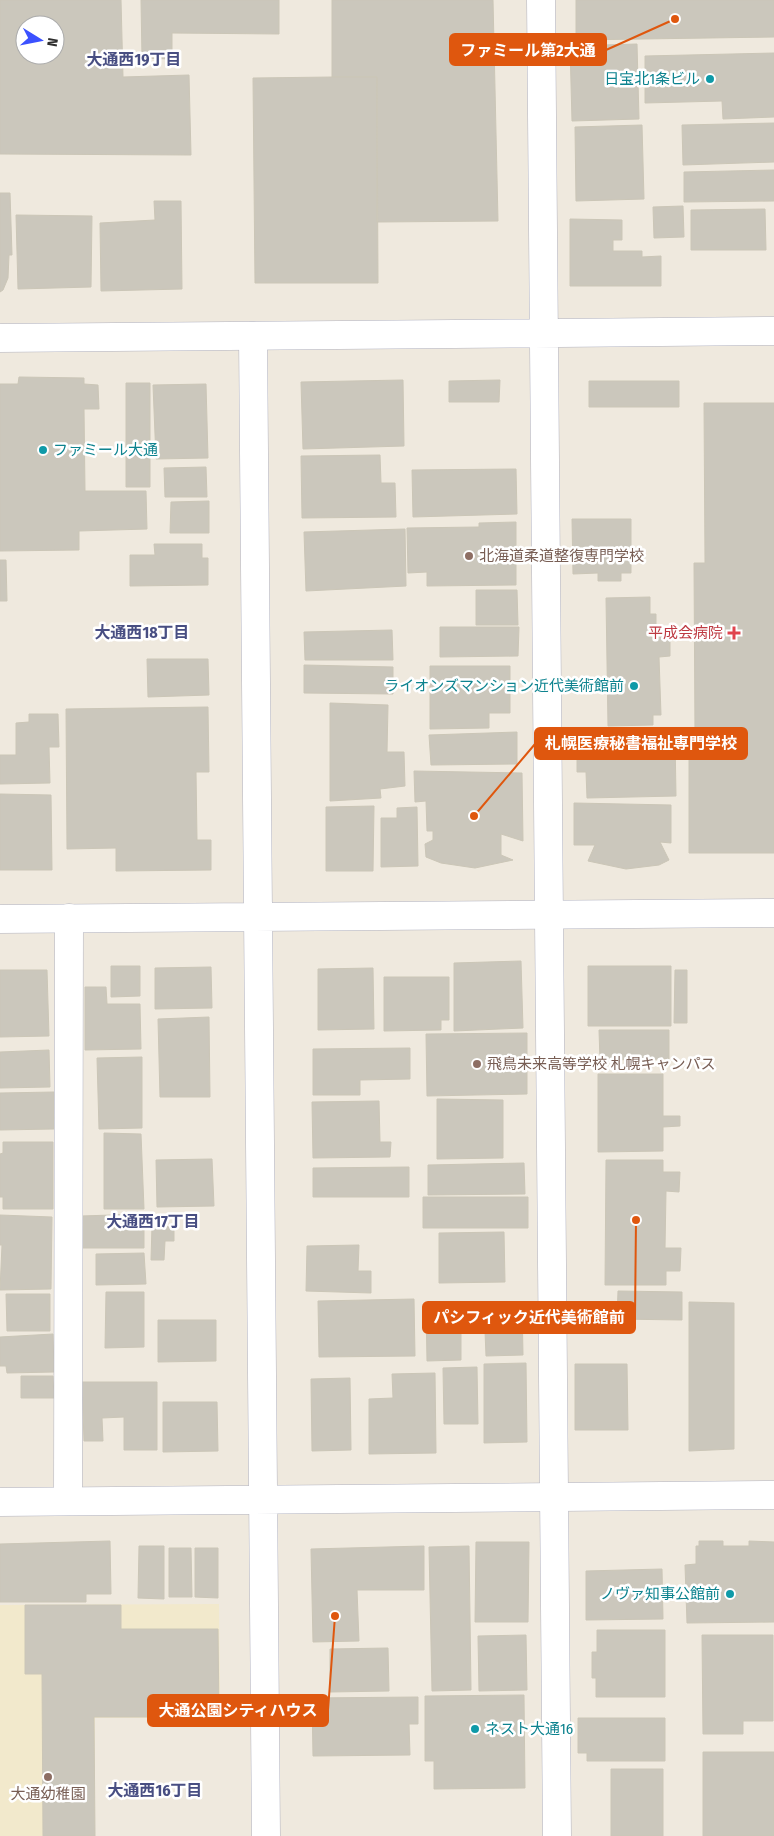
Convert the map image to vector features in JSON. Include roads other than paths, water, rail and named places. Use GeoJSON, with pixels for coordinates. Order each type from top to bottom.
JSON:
{"type":"FeatureCollection","features":[{"type":"Feature","properties":{"kind":"street"},"geometry":{"type":"LineString","coordinates":[[540,0],[556,1836]]}},
{"type":"Feature","properties":{"kind":"street"},"geometry":{"type":"LineString","coordinates":[[0,338],[774,331]]}},
{"type":"Feature","properties":{"kind":"street"},"geometry":{"type":"LineString","coordinates":[[253,336],[266,1836]]}},
{"type":"Feature","properties":{"kind":"street"},"geometry":{"type":"LineString","coordinates":[[0,919],[774,912]]}},
{"type":"Feature","properties":{"kind":"street"},"geometry":{"type":"LineString","coordinates":[[68,1501],[69,918]]}},
{"type":"Feature","properties":{"kind":"street"},"geometry":{"type":"LineString","coordinates":[[0,1502],[263,1498],[774,1495]]}},
{"type":"Feature","properties":{"kind":"place","name":"ファミール第2大通"},"geometry":{"type":"Point","coordinates":[675,19]}},
{"type":"Feature","properties":{"kind":"place","name":"日宝北1条ビル"},"geometry":{"type":"Point","coordinates":[710,79]}},
{"type":"Feature","properties":{"kind":"place","name":"ファミール大通"},"geometry":{"type":"Point","coordinates":[43,450]}},
{"type":"Feature","properties":{"kind":"place","name":"北海道柔道整復専門学校"},"geometry":{"type":"Point","coordinates":[469,556]}},
{"type":"Feature","properties":{"kind":"place","name":"平成会病院"},"geometry":{"type":"Point","coordinates":[734,633]}},
{"type":"Feature","properties":{"kind":"place","name":"ライオンズマンション近代美術館前"},"geometry":{"type":"Point","coordinates":[634,686]}},
{"type":"Feature","properties":{"kind":"place","name":"札幌医療秘書福祉専門学校"},"geometry":{"type":"Point","coordinates":[474,816]}},
{"type":"Feature","properties":{"kind":"place","name":"飛鳥未来高等学校 札幌キャンパス"},"geometry":{"type":"Point","coordinates":[477,1064]}},
{"type":"Feature","properties":{"kind":"place","name":"パシフィック近代美術館前"},"geometry":{"type":"Point","coordinates":[636,1220]}},
{"type":"Feature","properties":{"kind":"place","name":"ノヴァ知事公館前"},"geometry":{"type":"Point","coordinates":[730,1594]}},
{"type":"Feature","properties":{"kind":"place","name":"大通公園シティハウス"},"geometry":{"type":"Point","coordinates":[335,1616]}},
{"type":"Feature","properties":{"kind":"place","name":"ネスト大通16"},"geometry":{"type":"Point","coordinates":[475,1729]}},
{"type":"Feature","properties":{"kind":"place","name":"大通幼稚園"},"geometry":{"type":"Point","coordinates":[48,1777]}},
{"type":"Feature","properties":{"kind":"district","name":"大通西19丁目"},"geometry":{"type":"Point","coordinates":[134,59]}},
{"type":"Feature","properties":{"kind":"district","name":"大通西18丁目"},"geometry":{"type":"Point","coordinates":[142,632]}},
{"type":"Feature","properties":{"kind":"district","name":"大通西17丁目"},"geometry":{"type":"Point","coordinates":[153,1221]}},
{"type":"Feature","properties":{"kind":"district","name":"大通西16丁目"},"geometry":{"type":"Point","coordinates":[155,1790]}}]}
